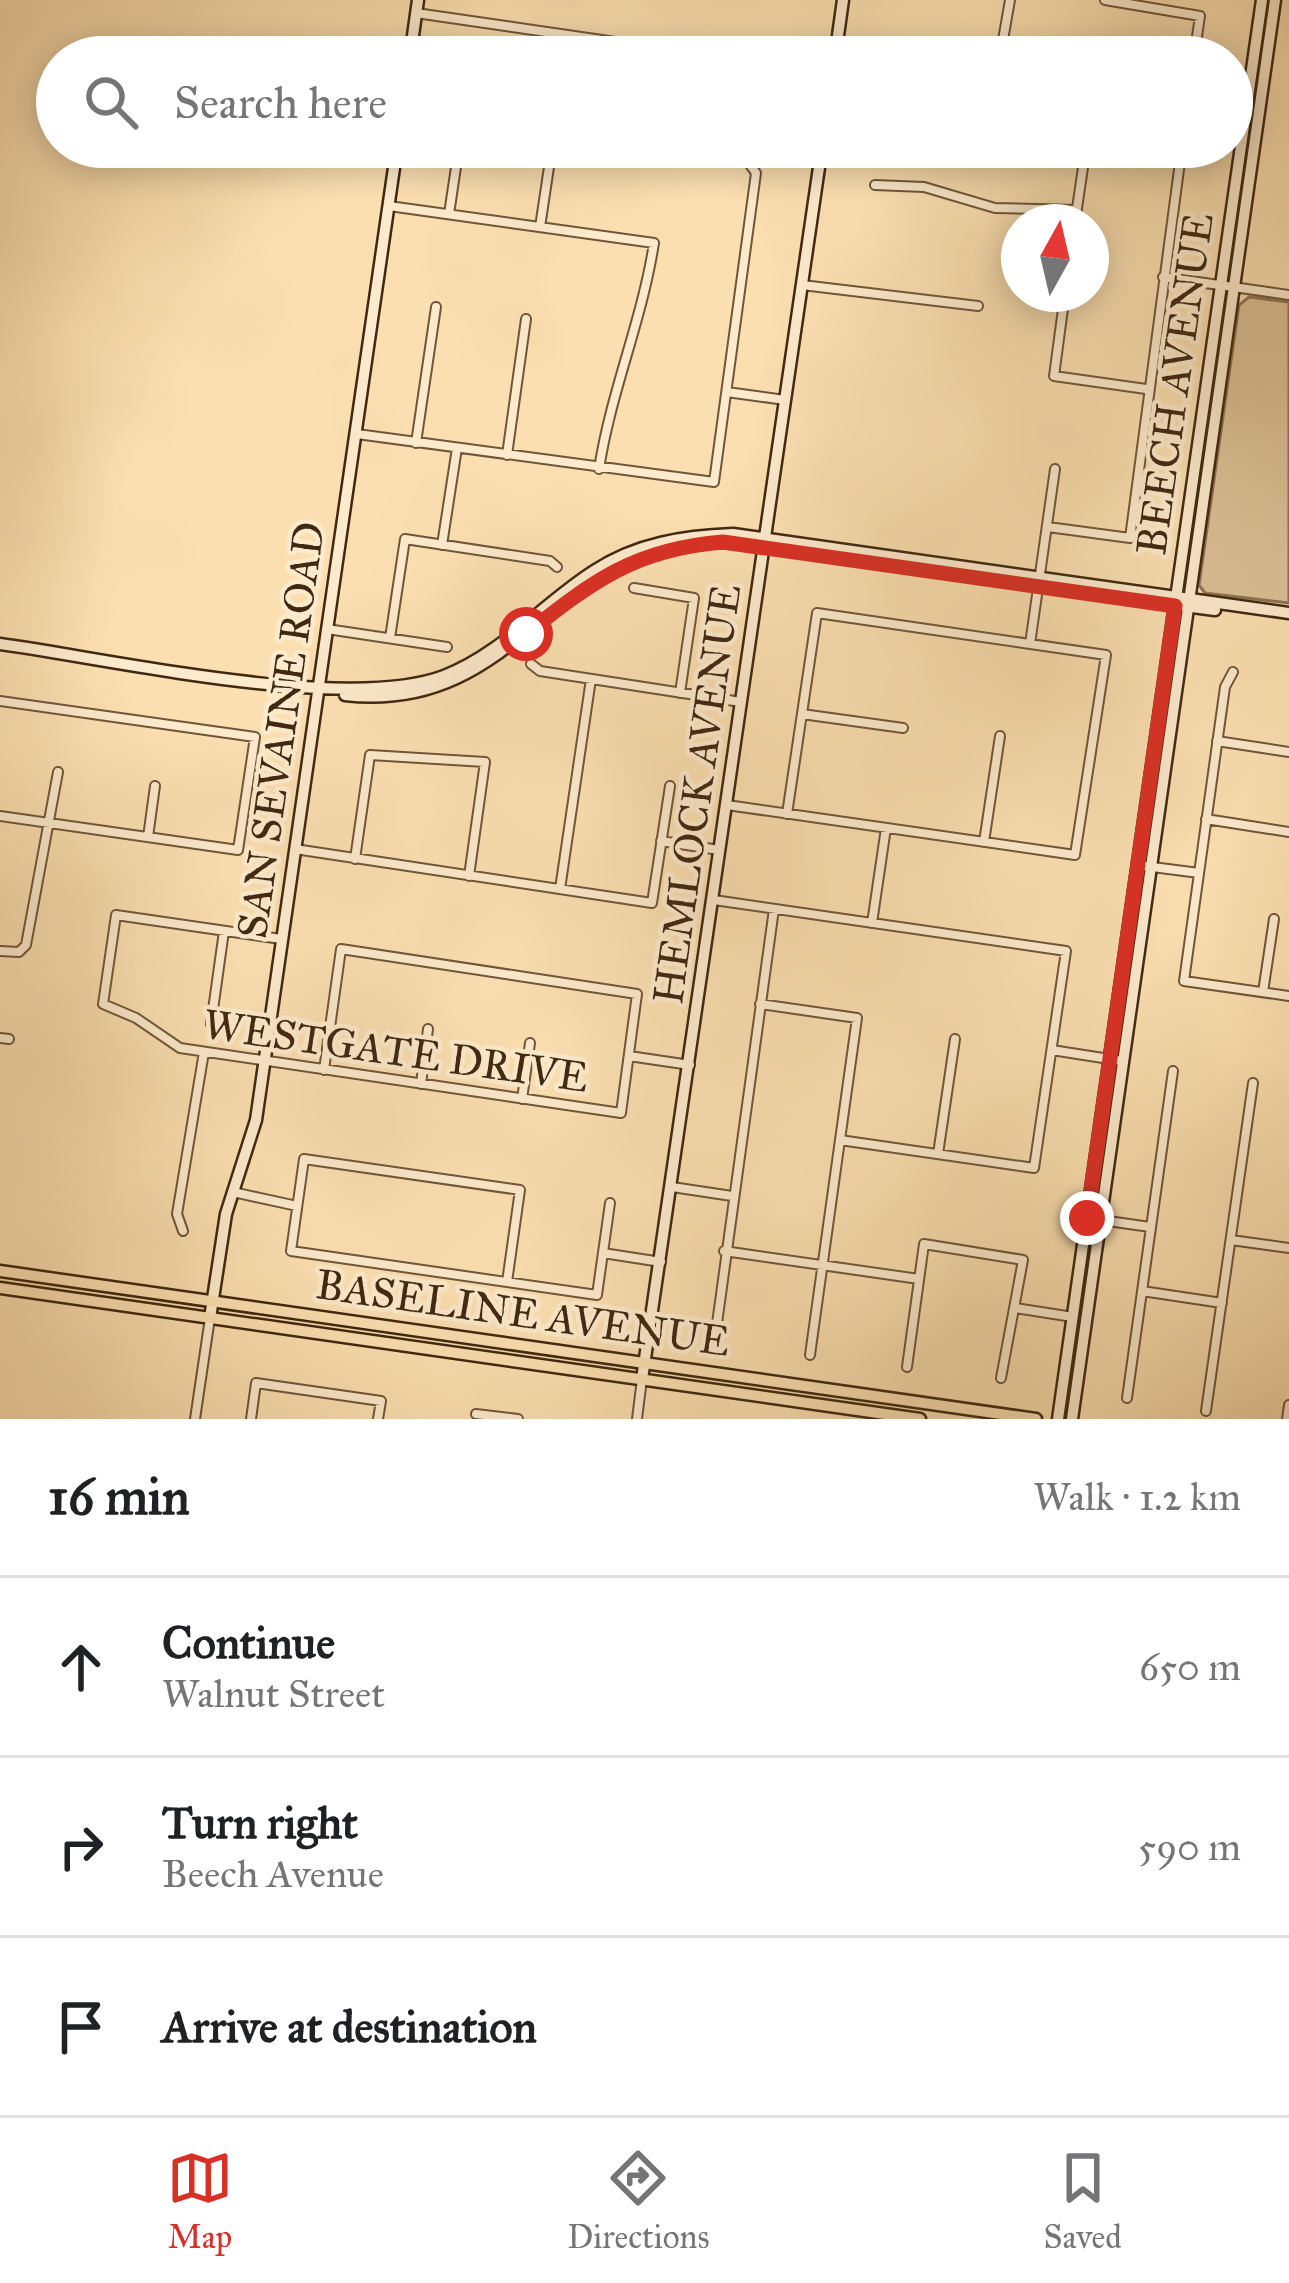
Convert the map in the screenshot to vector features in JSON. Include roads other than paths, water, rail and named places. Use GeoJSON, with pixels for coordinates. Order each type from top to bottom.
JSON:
{"type":"FeatureCollection","features":[{"type":"Feature","properties":{"kind":"main road","name":"BASELINE AVENUE"},"geometry":{"type":"LineString","coordinates":[[0,1271],[1036,1419]]}},
{"type":"Feature","properties":{"kind":"main road","name":"BASELINE AVENUE"},"geometry":{"type":"LineString","coordinates":[[0,1288],[920,1419]]}},
{"type":"Feature","properties":{"kind":"street"},"geometry":{"type":"LineString","coordinates":[[838,36],[843,0]]}},
{"type":"Feature","properties":{"kind":"street"},"geometry":{"type":"LineString","coordinates":[[1004,36],[1010,0]]}},
{"type":"Feature","properties":{"kind":"street","name":"BEECH AVENUE"},"geometry":{"type":"LineString","coordinates":[[1253,74],[1262,0]]}},
{"type":"Feature","properties":{"kind":"street","name":"BEECH AVENUE"},"geometry":{"type":"LineString","coordinates":[[1253,131],[1275,0]]}},
{"type":"Feature","properties":{"kind":"street"},"geometry":{"type":"LineString","coordinates":[[1104,1],[1200,16],[1198,36]]}},
{"type":"Feature","properties":{"kind":"street"},"geometry":{"type":"LineString","coordinates":[[413,36],[417,6],[580,36]]}},
{"type":"Feature","properties":{"kind":"street","name":"SAN SEVAINE ROAD"},"geometry":{"type":"LineString","coordinates":[[210,1318],[233,1192],[252,1137],[265,1061],[395,168]]}},
{"type":"Feature","properties":{"kind":"street"},"geometry":{"type":"LineString","coordinates":[[449,214],[456,168]]}},
{"type":"Feature","properties":{"kind":"street"},"geometry":{"type":"LineString","coordinates":[[540,227],[549,168]]}},
{"type":"Feature","properties":{"kind":"street"},"geometry":{"type":"LineString","coordinates":[[357,434],[714,482],[754,168]]}},
{"type":"Feature","properties":{"kind":"street","name":"HEMLOCK AVENUE"},"geometry":{"type":"LineString","coordinates":[[642,1379],[819,168]]}},
{"type":"Feature","properties":{"kind":"street"},"geometry":{"type":"LineString","coordinates":[[1078,204],[1083,168]]}},
{"type":"Feature","properties":{"kind":"street"},"geometry":{"type":"LineString","coordinates":[[1048,527],[1130,538],[1146,389],[1179,168]]}},
{"type":"Feature","properties":{"kind":"street","name":"BEECH AVENUE"},"geometry":{"type":"LineString","coordinates":[[1072,1419],[1093,1219],[1241,168]]}},
{"type":"Feature","properties":{"kind":"street","name":"BEECH AVENUE"},"geometry":{"type":"LineString","coordinates":[[1227,286],[1247,168]]}},
{"type":"Feature","properties":{"kind":"street"},"geometry":{"type":"LineString","coordinates":[[875,185],[924,187],[1001,208]]}},
{"type":"Feature","properties":{"kind":"street"},"geometry":{"type":"LineString","coordinates":[[389,206],[654,243],[644,310],[611,403],[599,469]]}},
{"type":"Feature","properties":{"kind":"street"},"geometry":{"type":"LineString","coordinates":[[1163,277],[1289,295]]}},
{"type":"Feature","properties":{"kind":"street"},"geometry":{"type":"LineString","coordinates":[[802,285],[978,305]]}},
{"type":"Feature","properties":{"kind":"street"},"geometry":{"type":"LineString","coordinates":[[416,442],[436,307]]}},
{"type":"Feature","properties":{"kind":"street"},"geometry":{"type":"LineString","coordinates":[[1063,312],[1054,376],[1146,389]]}},
{"type":"Feature","properties":{"kind":"street"},"geometry":{"type":"LineString","coordinates":[[507,455],[526,319]]}},
{"type":"Feature","properties":{"kind":"street"},"geometry":{"type":"LineString","coordinates":[[727,392],[786,400]]}},
{"type":"Feature","properties":{"kind":"street"},"geometry":{"type":"LineString","coordinates":[[442,545],[457,448]]}},
{"type":"Feature","properties":{"kind":"street"},"geometry":{"type":"LineString","coordinates":[[1030,644],[1055,469]]}},
{"type":"Feature","properties":{"kind":"street"},"geometry":{"type":"LineString","coordinates":[[0,644],[319,688],[402,687],[458,669],[505,641],[594,570],[656,543],[694,536],[765,541],[1289,617]]}},
{"type":"Feature","properties":{"kind":"street"},"geometry":{"type":"LineString","coordinates":[[390,638],[405,539],[550,561],[557,567]]}},
{"type":"Feature","properties":{"kind":"street"},"geometry":{"type":"LineString","coordinates":[[634,588],[694,598],[680,694]]}},
{"type":"Feature","properties":{"kind":"street"},"geometry":{"type":"LineString","coordinates":[[728,806],[1076,855],[1106,655],[817,613],[787,814]]}},
{"type":"Feature","properties":{"kind":"street"},"geometry":{"type":"LineString","coordinates":[[327,629],[447,647]]}},
{"type":"Feature","properties":{"kind":"street"},"geometry":{"type":"LineString","coordinates":[[531,664],[540,670],[742,702]]}},
{"type":"Feature","properties":{"kind":"street"},"geometry":{"type":"LineString","coordinates":[[1233,672],[1225,687],[1184,981],[1289,996]]}},
{"type":"Feature","properties":{"kind":"street"},"geometry":{"type":"LineString","coordinates":[[560,890],[591,679]]}},
{"type":"Feature","properties":{"kind":"street"},"geometry":{"type":"LineString","coordinates":[[0,701],[255,737],[238,850],[0,816]]}},
{"type":"Feature","properties":{"kind":"street"},"geometry":{"type":"LineString","coordinates":[[802,714],[903,728]]}},
{"type":"Feature","properties":{"kind":"street"},"geometry":{"type":"LineString","coordinates":[[984,842],[1000,736]]}},
{"type":"Feature","properties":{"kind":"street"},"geometry":{"type":"LineString","coordinates":[[1217,741],[1289,752]]}},
{"type":"Feature","properties":{"kind":"street"},"geometry":{"type":"LineString","coordinates":[[355,860],[370,755],[485,762],[469,876]]}},
{"type":"Feature","properties":{"kind":"street"},"geometry":{"type":"LineString","coordinates":[[0,951],[22,951],[58,772]]}},
{"type":"Feature","properties":{"kind":"street"},"geometry":{"type":"LineString","coordinates":[[148,837],[155,786]]}},
{"type":"Feature","properties":{"kind":"street"},"geometry":{"type":"LineString","coordinates":[[296,849],[652,903],[670,786]]}},
{"type":"Feature","properties":{"kind":"street"},"geometry":{"type":"LineString","coordinates":[[1206,819],[1289,832]]}},
{"type":"Feature","properties":{"kind":"street"},"geometry":{"type":"LineString","coordinates":[[872,923],[886,828]]}},
{"type":"Feature","properties":{"kind":"street"},"geometry":{"type":"LineString","coordinates":[[661,841],[721,850]]}},
{"type":"Feature","properties":{"kind":"street"},"geometry":{"type":"LineString","coordinates":[[1144,866],[1199,873]]}},
{"type":"Feature","properties":{"kind":"street"},"geometry":{"type":"LineString","coordinates":[[713,900],[1066,951],[1034,1168],[840,1140]]}},
{"type":"Feature","properties":{"kind":"street"},"geometry":{"type":"LineString","coordinates":[[715,1338],[774,909]]}},
{"type":"Feature","properties":{"kind":"street","name":"WESTGATE DRIVE"},"geometry":{"type":"LineString","coordinates":[[224,931],[116,915],[103,1004],[136,1018],[180,1048],[621,1114],[629,1056]]}},
{"type":"Feature","properties":{"kind":"street"},"geometry":{"type":"LineString","coordinates":[[1263,992],[1274,919]]}},
{"type":"Feature","properties":{"kind":"street"},"geometry":{"type":"LineString","coordinates":[[211,1024],[224,931],[281,939]]}},
{"type":"Feature","properties":{"kind":"street"},"geometry":{"type":"LineString","coordinates":[[324,1070],[341,950],[637,994],[629,1056],[690,1065]]}},
{"type":"Feature","properties":{"kind":"street"},"geometry":{"type":"LineString","coordinates":[[760,1004],[857,1018],[810,1355]]}},
{"type":"Feature","properties":{"kind":"street"},"geometry":{"type":"LineString","coordinates":[[421,1084],[428,1029]]}},
{"type":"Feature","properties":{"kind":"street"},"geometry":{"type":"LineString","coordinates":[[938,1154],[955,1039]]}},
{"type":"Feature","properties":{"kind":"street"},"geometry":{"type":"LineString","coordinates":[[522,1099],[530,1042]]}},
{"type":"Feature","properties":{"kind":"street"},"geometry":{"type":"LineString","coordinates":[[1052,1050],[1116,1060]]}},
{"type":"Feature","properties":{"kind":"street"},"geometry":{"type":"LineString","coordinates":[[183,1231],[177,1214],[204,1052]]}},
{"type":"Feature","properties":{"kind":"street"},"geometry":{"type":"LineString","coordinates":[[1127,1398],[1173,1072]]}},
{"type":"Feature","properties":{"kind":"street"},"geometry":{"type":"LineString","coordinates":[[1206,1411],[1253,1083]]}},
{"type":"Feature","properties":{"kind":"street"},"geometry":{"type":"LineString","coordinates":[[507,1282],[520,1190],[304,1159],[291,1251],[507,1282],[597,1294],[610,1203]]}},
{"type":"Feature","properties":{"kind":"street"},"geometry":{"type":"LineString","coordinates":[[672,1187],[732,1196]]}},
{"type":"Feature","properties":{"kind":"street"},"geometry":{"type":"LineString","coordinates":[[233,1192],[297,1206]]}},
{"type":"Feature","properties":{"kind":"street"},"geometry":{"type":"LineString","coordinates":[[1093,1219],[1151,1228]]}},
{"type":"Feature","properties":{"kind":"street","name":"BEECH AVENUE"},"geometry":{"type":"LineString","coordinates":[[1058,1419],[1072,1317],[1093,1219]]}},
{"type":"Feature","properties":{"kind":"street"},"geometry":{"type":"LineString","coordinates":[[1231,1240],[1289,1248]]}},
{"type":"Feature","properties":{"kind":"street"},"geometry":{"type":"LineString","coordinates":[[907,1366],[924,1244],[1023,1260],[1001,1378]]}},
{"type":"Feature","properties":{"kind":"street"},"geometry":{"type":"LineString","coordinates":[[724,1251],[919,1279]]}},
{"type":"Feature","properties":{"kind":"street"},"geometry":{"type":"LineString","coordinates":[[603,1253],[661,1262]]}},
{"type":"Feature","properties":{"kind":"street"},"geometry":{"type":"LineString","coordinates":[[1142,1292],[1222,1303]]}},
{"type":"Feature","properties":{"kind":"street"},"geometry":{"type":"LineString","coordinates":[[1015,1308],[1072,1317]]}},
{"type":"Feature","properties":{"kind":"street"},"geometry":{"type":"LineString","coordinates":[[195,1419],[210,1318]]}},
{"type":"Feature","properties":{"kind":"street"},"geometry":{"type":"LineString","coordinates":[[637,1419],[642,1379]]}},
{"type":"Feature","properties":{"kind":"street"},"geometry":{"type":"LineString","coordinates":[[251,1419],[256,1383],[381,1401],[378,1419]]}},
{"type":"Feature","properties":{"kind":"street"},"geometry":{"type":"LineString","coordinates":[[1287,1419],[1289,1405]]}},
{"type":"Feature","properties":{"kind":"street"},"geometry":{"type":"LineString","coordinates":[[476,1414],[518,1419]]}}]}
